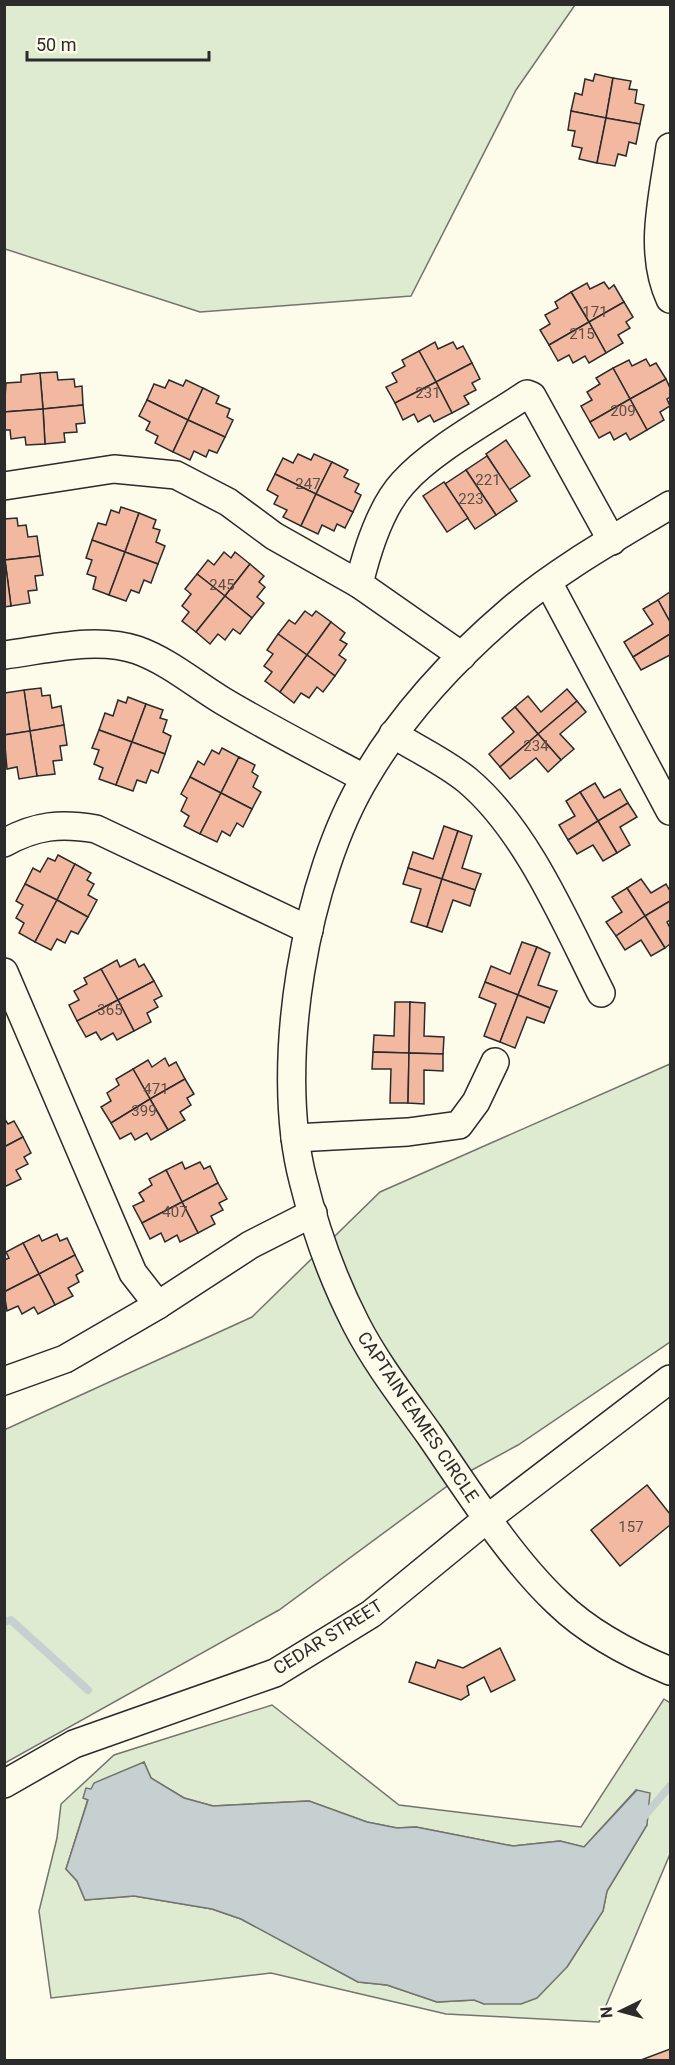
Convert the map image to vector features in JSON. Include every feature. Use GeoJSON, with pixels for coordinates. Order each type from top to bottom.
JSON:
{"type":"FeatureCollection","features":[{"type":"Feature","properties":{"kind":"street"},"geometry":{"type":"LineString","coordinates":[[670,147],[658,240],[658,262],[670,299]]}},
{"type":"Feature","properties":{"kind":"street"},"geometry":{"type":"LineString","coordinates":[[359,584],[365,559],[385,513],[402,484],[423,464],[527,394],[532,396],[612,541]]}},
{"type":"Feature","properties":{"kind":"street"},"geometry":{"type":"LineString","coordinates":[[4,486],[114,469],[146,470],[176,475],[228,502],[274,536],[359,584],[462,656]]}},
{"type":"Feature","properties":{"kind":"street","name":"CAPTAIN EAMES CIRCLE"},"geometry":{"type":"LineString","coordinates":[[670,505],[548,582],[512,609],[462,656],[393,734],[364,778],[328,862],[298,978],[293,1042],[295,1138],[302,1177],[332,1271],[356,1325],[389,1378],[488,1518],[558,1603],[601,1637],[670,1671]]}},
{"type":"Feature","properties":{"kind":"street"},"geometry":{"type":"LineString","coordinates":[[548,582],[670,812]]}},
{"type":"Feature","properties":{"kind":"street"},"geometry":{"type":"LineString","coordinates":[[4,655],[75,646],[110,645],[136,650],[165,664],[265,726],[364,778]]}},
{"type":"Feature","properties":{"kind":"street"},"geometry":{"type":"LineString","coordinates":[[393,734],[467,781],[511,828],[543,879],[601,993]]}},
{"type":"Feature","properties":{"kind":"street"},"geometry":{"type":"LineString","coordinates":[[4,843],[23,832],[49,825],[67,824],[96,829],[309,930]]}},
{"type":"Feature","properties":{"kind":"street"},"geometry":{"type":"LineString","coordinates":[[4,972],[133,1273],[158,1305]]}},
{"type":"Feature","properties":{"kind":"street"},"geometry":{"type":"LineString","coordinates":[[295,1138],[408,1132],[459,1125],[476,1102],[495,1062]]}},
{"type":"Feature","properties":{"kind":"street"},"geometry":{"type":"LineString","coordinates":[[4,1382],[65,1359],[158,1305],[250,1245],[312,1213]]}},
{"type":"Feature","properties":{"kind":"street","name":"CEDAR STREET"},"geometry":{"type":"LineString","coordinates":[[4,1784],[74,1744],[275,1672],[372,1614],[488,1518],[670,1379]]}},
{"type":"Feature","properties":{"kind":"green space"},"geometry":{"type":"Polygon","coordinates":[[[5,4],[575,5],[516,90],[411,296],[200,312],[5,249],[5,4]]]}},
{"type":"Feature","properties":{"kind":"green space"},"geometry":{"type":"Polygon","coordinates":[[[670,1064],[670,1342],[518,1445],[461,1476],[279,1610],[5,1763],[4,1430],[252,1317],[380,1192],[670,1064]]]}},
{"type":"Feature","properties":{"kind":"green space"},"geometry":{"type":"Polygon","coordinates":[[[664,1699],[670,1703],[670,1854],[599,2022],[446,2014],[271,1973],[51,1998],[39,1911],[57,1838],[61,1804],[114,1755],[272,1705],[399,1805],[581,1827],[664,1699]],[[144,1762],[88,1799],[66,1869],[77,1881],[85,1900],[134,1896],[212,1909],[241,1919],[358,1982],[387,1985],[437,2002],[475,2000],[484,2004],[567,1967],[603,1911],[607,1891],[647,1825],[636,1790],[584,1847],[560,1841],[513,1846],[416,1827],[397,1828],[367,1822],[309,1801],[213,1806],[184,1798],[151,1778],[144,1762]]]}},
{"type":"Feature","properties":{"kind":"shaded area"},"geometry":{"type":"Polygon","coordinates":[[[144,1762],[151,1778],[184,1798],[213,1806],[309,1801],[367,1822],[397,1828],[416,1827],[513,1846],[560,1841],[584,1847],[637,1790],[650,1793],[647,1825],[607,1891],[603,1911],[567,1967],[537,1998],[521,2004],[484,2004],[474,2000],[437,2002],[387,1985],[358,1982],[241,1919],[212,1909],[134,1896],[85,1900],[77,1881],[66,1869],[88,1800],[83,1798],[86,1788],[91,1789],[94,1783],[144,1762]]]}},
{"type":"Feature","properties":{"kind":"building"},"geometry":{"type":"Polygon","coordinates":[[[595,74],[613,78],[606,118],[571,111],[575,93],[582,95],[585,79],[593,81],[595,74]]]}},
{"type":"Feature","properties":{"kind":"building"},"geometry":{"type":"Polygon","coordinates":[[[613,78],[631,81],[629,89],[637,90],[635,103],[644,105],[640,124],[606,118],[613,78]]]}},
{"type":"Feature","properties":{"kind":"building"},"geometry":{"type":"Polygon","coordinates":[[[571,111],[606,118],[597,163],[579,159],[582,148],[572,146],[575,131],[568,130],[571,111]]]}},
{"type":"Feature","properties":{"kind":"building"},"geometry":{"type":"Polygon","coordinates":[[[606,118],[640,124],[636,144],[629,142],[626,156],[618,154],[615,166],[597,163],[606,118]]]}},
{"type":"Feature","properties":{"kind":"building"},"geometry":{"type":"Polygon","coordinates":[[[604,282],[609,289],[614,285],[624,302],[589,322],[571,292],[587,283],[590,289],[604,282]]]}},
{"type":"Feature","properties":{"kind":"building"},"geometry":{"type":"Polygon","coordinates":[[[571,292],[589,322],[549,345],[540,330],[550,324],[545,315],[558,308],[555,302],[571,292]]]}},
{"type":"Feature","properties":{"kind":"building"},"geometry":{"type":"Polygon","coordinates":[[[624,302],[633,317],[626,322],[630,328],[618,335],[623,343],[606,353],[589,322],[624,302]]]}},
{"type":"Feature","properties":{"kind":"building"},"geometry":{"type":"Polygon","coordinates":[[[589,322],[606,353],[589,363],[585,356],[573,363],[569,355],[558,361],[549,345],[589,322]]]}},
{"type":"Feature","properties":{"kind":"building"},"geometry":{"type":"Polygon","coordinates":[[[435,342],[438,349],[453,342],[457,349],[463,346],[472,363],[436,382],[419,351],[435,342]]]}},
{"type":"Feature","properties":{"kind":"building"},"geometry":{"type":"Polygon","coordinates":[[[419,351],[436,382],[395,403],[386,387],[397,382],[392,373],[405,366],[402,360],[419,351]]]}},
{"type":"Feature","properties":{"kind":"building"},"geometry":{"type":"Polygon","coordinates":[[[646,359],[650,366],[656,363],[666,379],[630,399],[613,368],[629,360],[632,366],[646,359]]]}},
{"type":"Feature","properties":{"kind":"building"},"geometry":{"type":"Polygon","coordinates":[[[472,363],[480,379],[472,383],[476,390],[464,396],[469,404],[452,413],[436,382],[472,363]]]}},
{"type":"Feature","properties":{"kind":"building"},"geometry":{"type":"Polygon","coordinates":[[[613,368],[630,399],[590,422],[581,406],[592,400],[587,392],[600,384],[596,378],[613,368]]]}},
{"type":"Feature","properties":{"kind":"building"},"geometry":{"type":"Polygon","coordinates":[[[57,372],[58,380],[74,379],[75,387],[82,386],[83,405],[43,409],[40,373],[57,372]]]}},
{"type":"Feature","properties":{"kind":"building"},"geometry":{"type":"Polygon","coordinates":[[[40,373],[43,409],[4,412],[6,383],[21,382],[21,375],[40,373]]]}},
{"type":"Feature","properties":{"kind":"building"},"geometry":{"type":"Polygon","coordinates":[[[666,379],[670,388],[670,397],[667,399],[670,406],[660,412],[664,420],[647,430],[630,399],[666,379]]]}},
{"type":"Feature","properties":{"kind":"building"},"geometry":{"type":"Polygon","coordinates":[[[169,380],[183,386],[186,380],[203,388],[188,420],[147,400],[154,384],[165,388],[169,380]]]}},
{"type":"Feature","properties":{"kind":"building"},"geometry":{"type":"Polygon","coordinates":[[[436,382],[452,413],[434,422],[430,415],[418,422],[414,414],[403,420],[395,403],[436,382]]]}},
{"type":"Feature","properties":{"kind":"building"},"geometry":{"type":"Polygon","coordinates":[[[203,388],[219,396],[216,403],[230,409],[227,417],[233,420],[225,437],[188,420],[203,388]]]}},
{"type":"Feature","properties":{"kind":"building"},"geometry":{"type":"Polygon","coordinates":[[[630,399],[647,430],[630,440],[626,433],[614,440],[610,432],[599,438],[590,422],[630,399]]]}},
{"type":"Feature","properties":{"kind":"building"},"geometry":{"type":"Polygon","coordinates":[[[147,400],[188,420],[173,452],[155,443],[158,436],[146,430],[150,422],[139,416],[147,400]]]}},
{"type":"Feature","properties":{"kind":"building"},"geometry":{"type":"Polygon","coordinates":[[[83,405],[85,423],[76,424],[77,432],[64,433],[65,442],[45,444],[43,409],[83,405]]]}},
{"type":"Feature","properties":{"kind":"building"},"geometry":{"type":"Polygon","coordinates":[[[43,409],[45,444],[26,445],[25,437],[11,439],[10,430],[4,430],[4,412],[43,409]]]}},
{"type":"Feature","properties":{"kind":"building"},"geometry":{"type":"Polygon","coordinates":[[[188,420],[225,437],[217,453],[209,450],[206,457],[194,451],[190,460],[173,452],[188,420]]]}},
{"type":"Feature","properties":{"kind":"building"},"geometry":{"type":"Polygon","coordinates":[[[506,440],[530,476],[509,490],[486,454],[506,440]]]}},
{"type":"Feature","properties":{"kind":"building"},"geometry":{"type":"Polygon","coordinates":[[[298,454],[311,460],[314,454],[332,462],[316,494],[275,474],[283,458],[293,463],[298,454]]]}},
{"type":"Feature","properties":{"kind":"building"},"geometry":{"type":"Polygon","coordinates":[[[487,456],[517,501],[496,515],[466,470],[487,456]]]}},
{"type":"Feature","properties":{"kind":"building"},"geometry":{"type":"Polygon","coordinates":[[[332,462],[348,470],[344,477],[359,484],[355,492],[361,495],[353,512],[316,494],[332,462]]]}},
{"type":"Feature","properties":{"kind":"building"},"geometry":{"type":"Polygon","coordinates":[[[466,470],[496,515],[475,529],[445,484],[466,470]]]}},
{"type":"Feature","properties":{"kind":"building"},"geometry":{"type":"Polygon","coordinates":[[[275,474],[316,494],[301,526],[283,517],[287,510],[274,504],[278,496],[267,490],[275,474]]]}},
{"type":"Feature","properties":{"kind":"building"},"geometry":{"type":"Polygon","coordinates":[[[444,482],[468,518],[447,532],[423,496],[444,482]]]}},
{"type":"Feature","properties":{"kind":"building"},"geometry":{"type":"Polygon","coordinates":[[[316,494],[353,512],[345,528],[337,524],[334,531],[322,525],[318,534],[301,526],[316,494]]]}},
{"type":"Feature","properties":{"kind":"building"},"geometry":{"type":"Polygon","coordinates":[[[121,507],[139,513],[125,552],[92,540],[98,523],[106,525],[111,510],[119,513],[121,507]]]}},
{"type":"Feature","properties":{"kind":"building"},"geometry":{"type":"Polygon","coordinates":[[[139,513],[156,520],[153,528],[160,530],[156,542],[165,546],[158,564],[125,552],[139,513]]]}},
{"type":"Feature","properties":{"kind":"building"},"geometry":{"type":"Polygon","coordinates":[[[17,518],[18,526],[26,525],[28,537],[37,536],[40,556],[5,560],[4,519],[17,518]]]}},
{"type":"Feature","properties":{"kind":"building"},"geometry":{"type":"Polygon","coordinates":[[[92,540],[125,552],[109,595],[93,589],[96,577],[87,574],[92,560],[86,558],[92,540]]]}},
{"type":"Feature","properties":{"kind":"building"},"geometry":{"type":"Polygon","coordinates":[[[125,552],[158,564],[151,583],[144,580],[139,593],[131,590],[126,601],[109,595],[125,552]]]}},
{"type":"Feature","properties":{"kind":"building"},"geometry":{"type":"Polygon","coordinates":[[[224,552],[231,558],[235,552],[250,564],[225,596],[197,574],[208,560],[214,565],[224,552]]]}},
{"type":"Feature","properties":{"kind":"building"},"geometry":{"type":"Polygon","coordinates":[[[40,556],[43,575],[35,576],[37,590],[28,591],[30,603],[11,606],[5,560],[40,556]]]}},
{"type":"Feature","properties":{"kind":"building"},"geometry":{"type":"Polygon","coordinates":[[[4,561],[11,606],[4,607],[4,561]]]}},
{"type":"Feature","properties":{"kind":"building"},"geometry":{"type":"Polygon","coordinates":[[[250,564],[264,576],[259,582],[265,587],[257,597],[264,603],[252,618],[225,596],[250,564]]]}},
{"type":"Feature","properties":{"kind":"building"},"geometry":{"type":"Polygon","coordinates":[[[197,574],[225,596],[196,632],[182,621],[189,612],[182,606],[191,594],[185,589],[197,574]]]}},
{"type":"Feature","properties":{"kind":"building"},"geometry":{"type":"Polygon","coordinates":[[[670,592],[670,622],[658,600],[670,592]]]}},
{"type":"Feature","properties":{"kind":"building"},"geometry":{"type":"Polygon","coordinates":[[[225,596],[252,618],[240,634],[233,629],[225,640],[218,634],[210,644],[196,632],[225,596]]]}},
{"type":"Feature","properties":{"kind":"building"},"geometry":{"type":"Polygon","coordinates":[[[658,600],[670,622],[670,634],[633,657],[624,642],[653,624],[643,609],[658,600]]]}},
{"type":"Feature","properties":{"kind":"building"},"geometry":{"type":"Polygon","coordinates":[[[305,611],[312,616],[316,611],[331,622],[307,655],[278,634],[289,620],[295,624],[305,611]]]}},
{"type":"Feature","properties":{"kind":"building"},"geometry":{"type":"Polygon","coordinates":[[[331,622],[345,633],[340,640],[347,644],[339,655],[346,660],[335,676],[307,655],[331,622]]]}},
{"type":"Feature","properties":{"kind":"building"},"geometry":{"type":"Polygon","coordinates":[[[278,634],[307,655],[280,692],[265,681],[272,672],[264,666],[273,654],[267,650],[278,634]]]}},
{"type":"Feature","properties":{"kind":"building"},"geometry":{"type":"Polygon","coordinates":[[[670,634],[670,655],[641,670],[633,657],[670,634]]]}},
{"type":"Feature","properties":{"kind":"building"},"geometry":{"type":"Polygon","coordinates":[[[307,655],[335,676],[323,692],[317,687],[309,698],[301,693],[294,703],[280,692],[307,655]]]}},
{"type":"Feature","properties":{"kind":"building"},"geometry":{"type":"Polygon","coordinates":[[[41,688],[42,696],[50,695],[52,708],[61,706],[64,725],[30,731],[24,690],[41,688]]]}},
{"type":"Feature","properties":{"kind":"building"},"geometry":{"type":"Polygon","coordinates":[[[567,689],[577,701],[538,734],[515,707],[528,696],[541,712],[567,689]]]}},
{"type":"Feature","properties":{"kind":"building"},"geometry":{"type":"Polygon","coordinates":[[[24,690],[30,731],[4,735],[5,693],[24,690]]]}},
{"type":"Feature","properties":{"kind":"building"},"geometry":{"type":"Polygon","coordinates":[[[128,697],[146,704],[132,742],[99,730],[105,713],[113,716],[118,700],[126,703],[128,697]]]}},
{"type":"Feature","properties":{"kind":"building"},"geometry":{"type":"Polygon","coordinates":[[[577,701],[586,712],[560,734],[574,749],[561,760],[538,734],[577,701]]]}},
{"type":"Feature","properties":{"kind":"building"},"geometry":{"type":"Polygon","coordinates":[[[146,704],[163,710],[160,718],[167,720],[163,732],[171,736],[165,754],[132,742],[146,704]]]}},
{"type":"Feature","properties":{"kind":"building"},"geometry":{"type":"Polygon","coordinates":[[[515,707],[538,734],[500,767],[489,754],[514,732],[502,718],[515,707]]]}},
{"type":"Feature","properties":{"kind":"building"},"geometry":{"type":"Polygon","coordinates":[[[64,725],[67,745],[60,746],[62,760],[53,761],[55,774],[37,776],[30,731],[64,725]]]}},
{"type":"Feature","properties":{"kind":"building"},"geometry":{"type":"Polygon","coordinates":[[[99,730],[132,742],[116,785],[99,779],[103,768],[94,764],[99,750],[92,748],[99,730]]]}},
{"type":"Feature","properties":{"kind":"building"},"geometry":{"type":"Polygon","coordinates":[[[30,731],[37,776],[19,779],[17,767],[7,769],[4,735],[30,731]]]}},
{"type":"Feature","properties":{"kind":"building"},"geometry":{"type":"Polygon","coordinates":[[[538,734],[561,760],[548,772],[536,758],[510,779],[500,767],[538,734]]]}},
{"type":"Feature","properties":{"kind":"building"},"geometry":{"type":"Polygon","coordinates":[[[132,742],[165,754],[158,773],[151,770],[146,783],[137,780],[133,791],[116,785],[132,742]]]}},
{"type":"Feature","properties":{"kind":"building"},"geometry":{"type":"Polygon","coordinates":[[[222,748],[239,757],[221,793],[190,777],[198,761],[204,765],[212,750],[219,754],[222,748]]]}},
{"type":"Feature","properties":{"kind":"building"},"geometry":{"type":"Polygon","coordinates":[[[239,757],[255,765],[252,772],[258,776],[253,787],[261,792],[252,809],[221,793],[239,757]]]}},
{"type":"Feature","properties":{"kind":"building"},"geometry":{"type":"Polygon","coordinates":[[[190,777],[221,793],[200,834],[184,826],[189,816],[181,811],[187,798],[181,794],[190,777]]]}},
{"type":"Feature","properties":{"kind":"building"},"geometry":{"type":"Polygon","coordinates":[[[595,783],[604,798],[620,789],[628,803],[598,821],[580,792],[595,783]]]}},
{"type":"Feature","properties":{"kind":"building"},"geometry":{"type":"Polygon","coordinates":[[[580,792],[598,821],[568,840],[559,825],[575,816],[566,801],[580,792]]]}},
{"type":"Feature","properties":{"kind":"building"},"geometry":{"type":"Polygon","coordinates":[[[221,793],[252,809],[243,827],[237,823],[230,836],[222,831],[217,842],[200,834],[221,793]]]}},
{"type":"Feature","properties":{"kind":"building"},"geometry":{"type":"Polygon","coordinates":[[[628,803],[637,817],[620,827],[630,845],[617,853],[598,821],[628,803]]]}},
{"type":"Feature","properties":{"kind":"building"},"geometry":{"type":"Polygon","coordinates":[[[598,821],[617,853],[603,861],[593,845],[577,854],[568,840],[598,821]]]}},
{"type":"Feature","properties":{"kind":"building"},"geometry":{"type":"Polygon","coordinates":[[[444,826],[458,831],[442,879],[408,868],[413,852],[433,859],[444,826]]]}},
{"type":"Feature","properties":{"kind":"building"},"geometry":{"type":"Polygon","coordinates":[[[458,831],[472,836],[462,868],[481,874],[475,890],[442,879],[458,831]]]}},
{"type":"Feature","properties":{"kind":"building"},"geometry":{"type":"Polygon","coordinates":[[[58,855],[75,864],[57,900],[25,884],[33,868],[40,872],[48,858],[55,861],[58,855]]]}},
{"type":"Feature","properties":{"kind":"building"},"geometry":{"type":"Polygon","coordinates":[[[75,864],[91,873],[87,880],[94,884],[88,895],[97,900],[88,917],[57,900],[75,864]]]}},
{"type":"Feature","properties":{"kind":"building"},"geometry":{"type":"Polygon","coordinates":[[[408,868],[442,879],[427,927],[411,922],[421,889],[403,884],[408,868]]]}},
{"type":"Feature","properties":{"kind":"building"},"geometry":{"type":"Polygon","coordinates":[[[442,879],[475,890],[470,906],[453,900],[442,932],[427,927],[442,879]]]}},
{"type":"Feature","properties":{"kind":"building"},"geometry":{"type":"Polygon","coordinates":[[[641,879],[651,893],[666,884],[670,891],[670,901],[645,916],[627,888],[641,879]]]}},
{"type":"Feature","properties":{"kind":"building"},"geometry":{"type":"Polygon","coordinates":[[[25,884],[57,900],[35,942],[19,933],[24,923],[16,918],[23,905],[16,901],[25,884]]]}},
{"type":"Feature","properties":{"kind":"building"},"geometry":{"type":"Polygon","coordinates":[[[627,888],[645,916],[616,936],[606,922],[622,912],[612,897],[627,888]]]}},
{"type":"Feature","properties":{"kind":"building"},"geometry":{"type":"Polygon","coordinates":[[[57,900],[88,917],[78,934],[71,931],[65,943],[57,939],[51,950],[35,942],[57,900]]]}},
{"type":"Feature","properties":{"kind":"building"},"geometry":{"type":"Polygon","coordinates":[[[670,901],[670,920],[667,922],[670,928],[670,944],[665,948],[645,916],[670,901]]]}},
{"type":"Feature","properties":{"kind":"building"},"geometry":{"type":"Polygon","coordinates":[[[645,916],[665,948],[651,956],[641,940],[625,950],[616,936],[645,916]]]}},
{"type":"Feature","properties":{"kind":"building"},"geometry":{"type":"Polygon","coordinates":[[[522,942],[537,947],[518,995],[485,982],[491,966],[510,974],[522,942]]]}},
{"type":"Feature","properties":{"kind":"building"},"geometry":{"type":"Polygon","coordinates":[[[537,947],[550,953],[538,985],[557,991],[550,1008],[518,995],[537,947]]]}},
{"type":"Feature","properties":{"kind":"building"},"geometry":{"type":"Polygon","coordinates":[[[135,959],[139,967],[144,964],[154,981],[118,1000],[101,969],[117,960],[120,967],[135,959]]]}},
{"type":"Feature","properties":{"kind":"building"},"geometry":{"type":"Polygon","coordinates":[[[101,969],[118,1000],[77,1021],[69,1005],[79,1000],[74,991],[87,984],[84,978],[101,969]]]}},
{"type":"Feature","properties":{"kind":"building"},"geometry":{"type":"Polygon","coordinates":[[[154,981],[162,996],[154,1000],[158,1007],[147,1013],[151,1022],[134,1031],[118,1000],[154,981]]]}},
{"type":"Feature","properties":{"kind":"building"},"geometry":{"type":"Polygon","coordinates":[[[485,982],[518,995],[500,1042],[484,1036],[496,1004],[479,997],[485,982]]]}},
{"type":"Feature","properties":{"kind":"building"},"geometry":{"type":"Polygon","coordinates":[[[518,995],[550,1008],[544,1023],[527,1017],[515,1048],[500,1042],[518,995]]]}},
{"type":"Feature","properties":{"kind":"building"},"geometry":{"type":"Polygon","coordinates":[[[118,1000],[134,1031],[117,1040],[113,1033],[101,1040],[96,1032],[86,1037],[77,1021],[118,1000]]]}},
{"type":"Feature","properties":{"kind":"building"},"geometry":{"type":"Polygon","coordinates":[[[395,1002],[410,1002],[409,1053],[373,1052],[374,1035],[394,1036],[395,1002]]]}},
{"type":"Feature","properties":{"kind":"building"},"geometry":{"type":"Polygon","coordinates":[[[410,1002],[425,1003],[424,1036],[444,1037],[443,1054],[409,1053],[410,1002]]]}},
{"type":"Feature","properties":{"kind":"building"},"geometry":{"type":"Polygon","coordinates":[[[373,1052],[409,1053],[408,1103],[390,1103],[391,1069],[372,1069],[373,1052]]]}},
{"type":"Feature","properties":{"kind":"building"},"geometry":{"type":"Polygon","coordinates":[[[409,1053],[443,1054],[443,1071],[424,1070],[424,1104],[408,1103],[409,1053]]]}},
{"type":"Feature","properties":{"kind":"building"},"geometry":{"type":"Polygon","coordinates":[[[165,1058],[169,1066],[176,1062],[185,1079],[150,1099],[133,1069],[148,1060],[152,1067],[165,1058]]]}},
{"type":"Feature","properties":{"kind":"building"},"geometry":{"type":"Polygon","coordinates":[[[133,1069],[150,1099],[111,1123],[101,1107],[111,1101],[107,1093],[119,1085],[116,1079],[133,1069]]]}},
{"type":"Feature","properties":{"kind":"building"},"geometry":{"type":"Polygon","coordinates":[[[185,1079],[194,1094],[187,1098],[191,1105],[180,1112],[185,1120],[168,1130],[150,1099],[185,1079]]]}},
{"type":"Feature","properties":{"kind":"building"},"geometry":{"type":"Polygon","coordinates":[[[150,1099],[168,1130],[151,1140],[147,1133],[135,1140],[131,1133],[120,1139],[111,1123],[150,1099]]]}},
{"type":"Feature","properties":{"kind":"building"},"geometry":{"type":"Polygon","coordinates":[[[4,1118],[8,1124],[14,1121],[23,1137],[4,1147],[4,1118]]]}},
{"type":"Feature","properties":{"kind":"building"},"geometry":{"type":"Polygon","coordinates":[[[23,1137],[31,1153],[24,1157],[28,1164],[16,1170],[21,1179],[4,1187],[4,1147],[23,1137]]]}},
{"type":"Feature","properties":{"kind":"building"},"geometry":{"type":"Polygon","coordinates":[[[182,1162],[185,1169],[200,1162],[204,1169],[210,1166],[218,1183],[182,1202],[166,1170],[182,1162]]]}},
{"type":"Feature","properties":{"kind":"building"},"geometry":{"type":"Polygon","coordinates":[[[166,1170],[182,1202],[142,1223],[133,1206],[144,1201],[139,1193],[152,1185],[149,1179],[166,1170]]]}},
{"type":"Feature","properties":{"kind":"building"},"geometry":{"type":"Polygon","coordinates":[[[218,1183],[227,1199],[219,1203],[223,1210],[211,1216],[215,1224],[198,1233],[182,1202],[218,1183]]]}},
{"type":"Feature","properties":{"kind":"building"},"geometry":{"type":"Polygon","coordinates":[[[182,1202],[198,1233],[180,1242],[177,1235],[165,1242],[161,1233],[150,1239],[142,1223],[182,1202]]]}},
{"type":"Feature","properties":{"kind":"building"},"geometry":{"type":"Polygon","coordinates":[[[57,1234],[60,1241],[67,1238],[75,1255],[39,1274],[23,1243],[39,1235],[42,1241],[57,1234]]]}},
{"type":"Feature","properties":{"kind":"building"},"geometry":{"type":"Polygon","coordinates":[[[23,1243],[39,1274],[4,1292],[4,1260],[9,1258],[6,1252],[23,1243]]]}},
{"type":"Feature","properties":{"kind":"building"},"geometry":{"type":"Polygon","coordinates":[[[75,1255],[83,1271],[76,1275],[79,1282],[68,1288],[73,1296],[55,1305],[39,1274],[75,1255]]]}},
{"type":"Feature","properties":{"kind":"building"},"geometry":{"type":"Polygon","coordinates":[[[39,1274],[55,1305],[38,1314],[34,1307],[22,1314],[18,1306],[7,1311],[4,1292],[39,1274]]]}},
{"type":"Feature","properties":{"kind":"building"},"geometry":{"type":"Polygon","coordinates":[[[647,1485],[670,1514],[670,1525],[620,1566],[591,1530],[647,1485]]]}},
{"type":"Feature","properties":{"kind":"building"},"geometry":{"type":"Polygon","coordinates":[[[500,1648],[515,1680],[491,1692],[484,1677],[467,1686],[469,1695],[461,1700],[409,1682],[416,1662],[435,1668],[438,1660],[463,1668],[500,1648]]]}},
{"type":"Feature","properties":{"kind":"building"},"geometry":{"type":"Polygon","coordinates":[[[670,2049],[670,2060],[641,2060],[670,2049]]]}},
{"type":"Feature","properties":{"kind":"waterway"},"geometry":{"type":"LineString","coordinates":[[4,1622],[11,1620],[88,1690]]}},
{"type":"Feature","properties":{"kind":"waterway"},"geometry":{"type":"LineString","coordinates":[[642,1819],[670,1786]]}}]}
